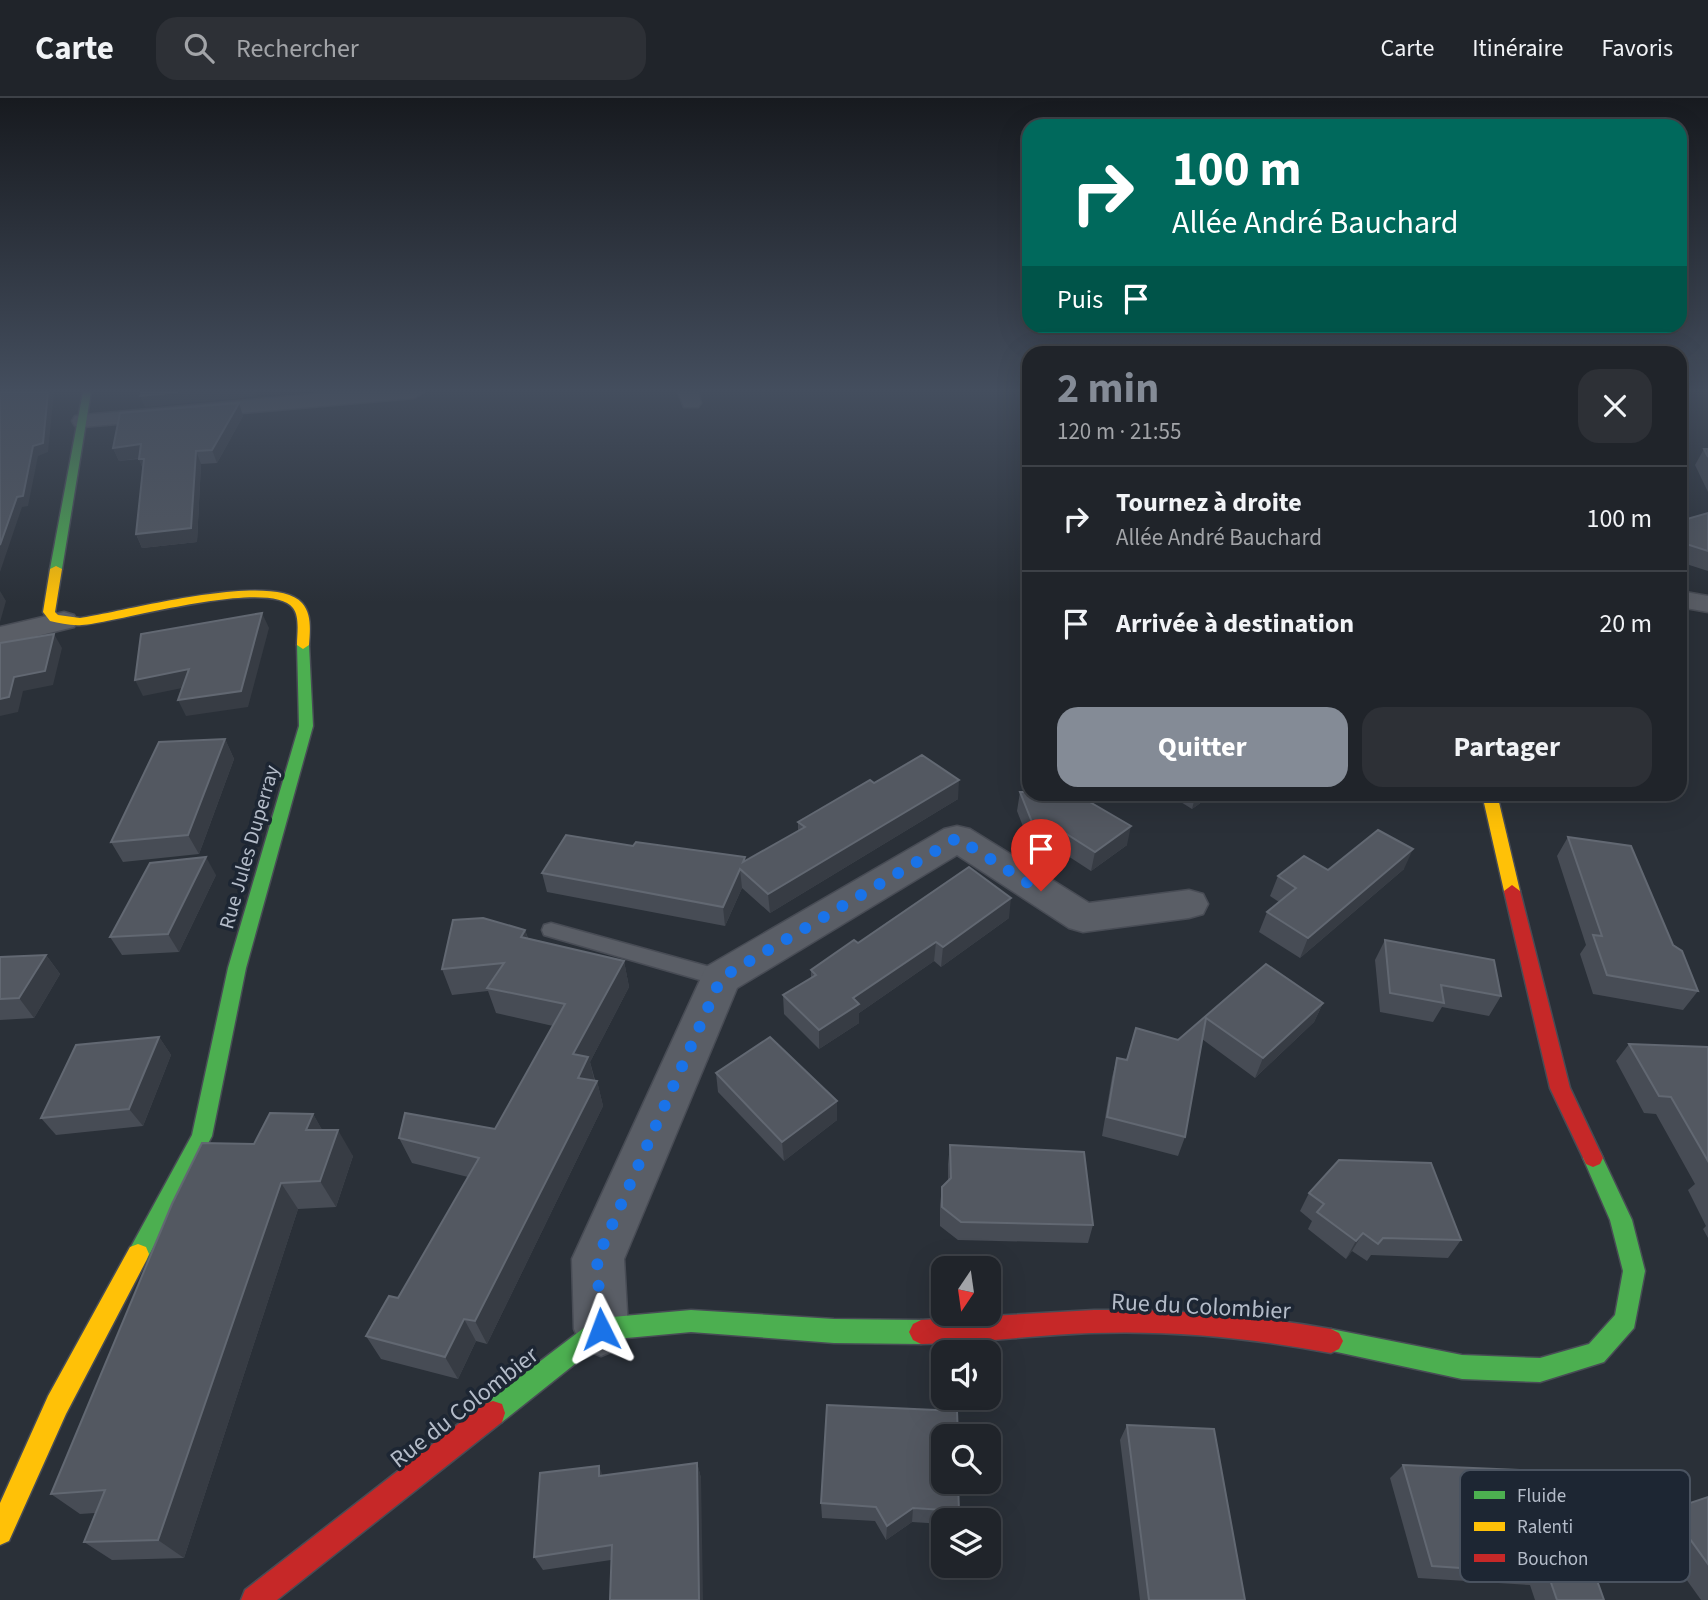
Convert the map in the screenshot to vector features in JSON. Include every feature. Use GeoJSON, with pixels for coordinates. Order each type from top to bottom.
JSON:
{"type":"FeatureCollection","features":[{"type":"Feature","properties":{"kind":"street"},"geometry":{"type":"LineString","coordinates":[[64,621],[54,618],[48,605],[75,462]]}},
{"type":"Feature","properties":{"kind":"street","name":"Rue Jules Duperray"},"geometry":{"type":"LineString","coordinates":[[0,1531],[57,1405],[202,1136],[237,968],[306,726],[302,613],[298,604],[290,599],[273,594],[235,594],[94,621],[64,621]]}},
{"type":"Feature","properties":{"kind":"street"},"geometry":{"type":"LineString","coordinates":[[1687,600],[1708,604]]}},
{"type":"Feature","properties":{"kind":"street"},"geometry":{"type":"LineString","coordinates":[[0,636],[64,621]]}},
{"type":"Feature","properties":{"kind":"street","name":"Rue du Colombier"},"geometry":{"type":"LineString","coordinates":[[255,1600],[601,1329],[691,1321],[834,1331],[934,1332],[1062,1323],[1168,1321],[1294,1333],[1462,1367],[1540,1370],[1596,1354],[1626,1320],[1634,1271],[1621,1220],[1560,1088],[1491,801]]}},
{"type":"Feature","properties":{"kind":"street"},"geometry":{"type":"LineString","coordinates":[[601,1329],[597,1259],[721,978],[957,838],[1083,918],[1189,904]]}},
{"type":"Feature","properties":{"kind":"lane"},"geometry":{"type":"LineString","coordinates":[[551,930],[721,978]]}},
{"type":"Feature","properties":{"kind":"building"},"geometry":{"type":"Polygon","coordinates":[[[0,462],[30,462],[23,496],[17,497],[0,545],[0,462]]]}},
{"type":"Feature","properties":{"kind":"building"},"geometry":{"type":"Polygon","coordinates":[[[144,462],[195,462],[191,528],[136,534],[144,462]]]}},
{"type":"Feature","properties":{"kind":"building"},"geometry":{"type":"Polygon","coordinates":[[[1708,513],[1708,551],[1687,544],[1687,519],[1708,513]]]}},
{"type":"Feature","properties":{"kind":"building"},"geometry":{"type":"Polygon","coordinates":[[[262,613],[241,691],[178,700],[189,669],[135,680],[141,634],[262,613]]]}},
{"type":"Feature","properties":{"kind":"building"},"geometry":{"type":"Polygon","coordinates":[[[54,634],[45,671],[14,677],[9,697],[0,699],[0,643],[54,634]]]}},
{"type":"Feature","properties":{"kind":"building"},"geometry":{"type":"Polygon","coordinates":[[[225,739],[188,835],[111,842],[159,742],[225,739]]]}},
{"type":"Feature","properties":{"kind":"building"},"geometry":{"type":"Polygon","coordinates":[[[922,755],[959,780],[768,894],[740,869],[723,907],[542,873],[566,835],[633,846],[636,842],[745,857],[743,862],[805,827],[798,822],[870,780],[874,783],[922,755]]]}},
{"type":"Feature","properties":{"kind":"building"},"geometry":{"type":"Polygon","coordinates":[[[1024,801],[1088,801],[1131,826],[1095,852],[1054,826],[1034,827],[1024,801]]]}},
{"type":"Feature","properties":{"kind":"building"},"geometry":{"type":"Polygon","coordinates":[[[1378,830],[1413,849],[1308,938],[1267,912],[1296,888],[1278,876],[1304,856],[1328,870],[1378,830]]]}},
{"type":"Feature","properties":{"kind":"building"},"geometry":{"type":"Polygon","coordinates":[[[1568,837],[1631,846],[1673,945],[1682,951],[1698,991],[1607,975],[1593,935],[1602,936],[1568,837]]]}},
{"type":"Feature","properties":{"kind":"building"},"geometry":{"type":"Polygon","coordinates":[[[206,857],[168,934],[110,937],[150,863],[206,857]]]}},
{"type":"Feature","properties":{"kind":"building"},"geometry":{"type":"Polygon","coordinates":[[[969,867],[1011,898],[943,947],[936,942],[853,998],[859,1004],[819,1030],[783,995],[816,975],[811,970],[854,940],[858,943],[969,867]]]}},
{"type":"Feature","properties":{"kind":"building"},"geometry":{"type":"Polygon","coordinates":[[[483,918],[525,930],[521,937],[624,961],[573,1054],[588,1057],[578,1078],[597,1081],[475,1321],[464,1319],[445,1357],[366,1336],[389,1296],[398,1298],[479,1158],[399,1138],[405,1113],[495,1129],[565,1004],[487,988],[504,963],[442,969],[453,920],[483,918]]]}},
{"type":"Feature","properties":{"kind":"building"},"geometry":{"type":"Polygon","coordinates":[[[1385,940],[1494,960],[1501,996],[1441,985],[1444,1003],[1390,993],[1385,940]]]}},
{"type":"Feature","properties":{"kind":"building"},"geometry":{"type":"Polygon","coordinates":[[[46,955],[19,998],[0,999],[0,957],[46,955]]]}},
{"type":"Feature","properties":{"kind":"building"},"geometry":{"type":"Polygon","coordinates":[[[1266,964],[1323,1003],[1263,1058],[1206,1018],[1185,1137],[1107,1117],[1117,1058],[1127,1060],[1136,1028],[1178,1040],[1266,964]]]}},
{"type":"Feature","properties":{"kind":"building"},"geometry":{"type":"Polygon","coordinates":[[[159,1037],[129,1109],[41,1118],[76,1045],[159,1037]]]}},
{"type":"Feature","properties":{"kind":"building"},"geometry":{"type":"Polygon","coordinates":[[[770,1037],[837,1101],[782,1142],[716,1073],[770,1037]]]}},
{"type":"Feature","properties":{"kind":"building"},"geometry":{"type":"Polygon","coordinates":[[[1629,1044],[1708,1047],[1708,1161],[1671,1097],[1659,1096],[1629,1044]]]}},
{"type":"Feature","properties":{"kind":"building"},"geometry":{"type":"Polygon","coordinates":[[[270,1113],[313,1114],[306,1130],[338,1130],[320,1181],[281,1183],[158,1540],[84,1542],[105,1490],[51,1494],[172,1204],[202,1143],[254,1144],[270,1113]]]}},
{"type":"Feature","properties":{"kind":"building"},"geometry":{"type":"Polygon","coordinates":[[[950,1145],[1084,1152],[1093,1225],[961,1222],[942,1207],[942,1187],[951,1178],[950,1145]]]}},
{"type":"Feature","properties":{"kind":"building"},"geometry":{"type":"Polygon","coordinates":[[[1339,1160],[1431,1163],[1461,1240],[1383,1238],[1378,1244],[1363,1233],[1356,1241],[1317,1212],[1324,1204],[1309,1193],[1339,1160]]]}},
{"type":"Feature","properties":{"kind":"building"},"geometry":{"type":"Polygon","coordinates":[[[827,1405],[957,1411],[958,1424],[931,1424],[931,1494],[958,1494],[959,1508],[913,1508],[887,1526],[876,1507],[821,1503],[827,1405]]]}},
{"type":"Feature","properties":{"kind":"building"},"geometry":{"type":"Polygon","coordinates":[[[1127,1425],[1214,1429],[1245,1600],[1149,1600],[1127,1425]]]}},
{"type":"Feature","properties":{"kind":"building"},"geometry":{"type":"Polygon","coordinates":[[[697,1463],[699,1600],[610,1600],[612,1545],[534,1557],[540,1473],[599,1466],[599,1476],[697,1463]]]}},
{"type":"Feature","properties":{"kind":"building"},"geometry":{"type":"Polygon","coordinates":[[[1403,1465],[1520,1470],[1460,1470],[1460,1568],[1432,1566],[1403,1465]]]}},
{"type":"Feature","properties":{"kind":"building"},"geometry":{"type":"Polygon","coordinates":[[[1708,1497],[1708,1564],[1690,1539],[1690,1503],[1708,1497]]]}},
{"type":"Feature","properties":{"kind":"building"},"geometry":{"type":"Polygon","coordinates":[[[1551,1582],[1598,1582],[1604,1600],[1557,1600],[1551,1582]]]}},
{"type":"Feature","properties":{"kind":"traffic: fast"},"geometry":{"type":"LineString","coordinates":[[56,569],[75,462]]}},
{"type":"Feature","properties":{"kind":"traffic: fast"},"geometry":{"type":"LineString","coordinates":[[138,1254],[202,1136],[237,968],[306,726],[303,645]]}},
{"type":"Feature","properties":{"kind":"traffic: fast"},"geometry":{"type":"LineString","coordinates":[[1331,1341],[1462,1367],[1540,1370],[1596,1354],[1626,1320],[1634,1271],[1621,1220],[1593,1158]]}},
{"type":"Feature","properties":{"kind":"traffic: fast"},"geometry":{"type":"LineString","coordinates":[[493,1413],[601,1329],[691,1321],[834,1331],[921,1332]]}},
{"type":"Feature","properties":{"kind":"traffic: slow"},"geometry":{"type":"LineString","coordinates":[[56,569],[49,612],[54,618],[80,622],[226,595],[280,595],[299,607],[303,623],[303,645]]}},
{"type":"Feature","properties":{"kind":"traffic: slow"},"geometry":{"type":"LineString","coordinates":[[1491,801],[1512,891]]}},
{"type":"Feature","properties":{"kind":"traffic: slow"},"geometry":{"type":"LineString","coordinates":[[0,1532],[57,1405],[138,1254]]}},
{"type":"Feature","properties":{"kind":"traffic: jam"},"geometry":{"type":"LineString","coordinates":[[1512,891],[1560,1088],[1593,1158]]}},
{"type":"Feature","properties":{"kind":"traffic: jam"},"geometry":{"type":"LineString","coordinates":[[921,1332],[1128,1321],[1230,1326],[1331,1341]]}},
{"type":"Feature","properties":{"kind":"traffic: jam"},"geometry":{"type":"LineString","coordinates":[[255,1600],[493,1413]]}},
{"type":"Feature","properties":{"kind":"route"},"geometry":{"type":"LineString","coordinates":[[601,1329],[597,1259],[721,978],[957,838],[1041,891]]}}]}
